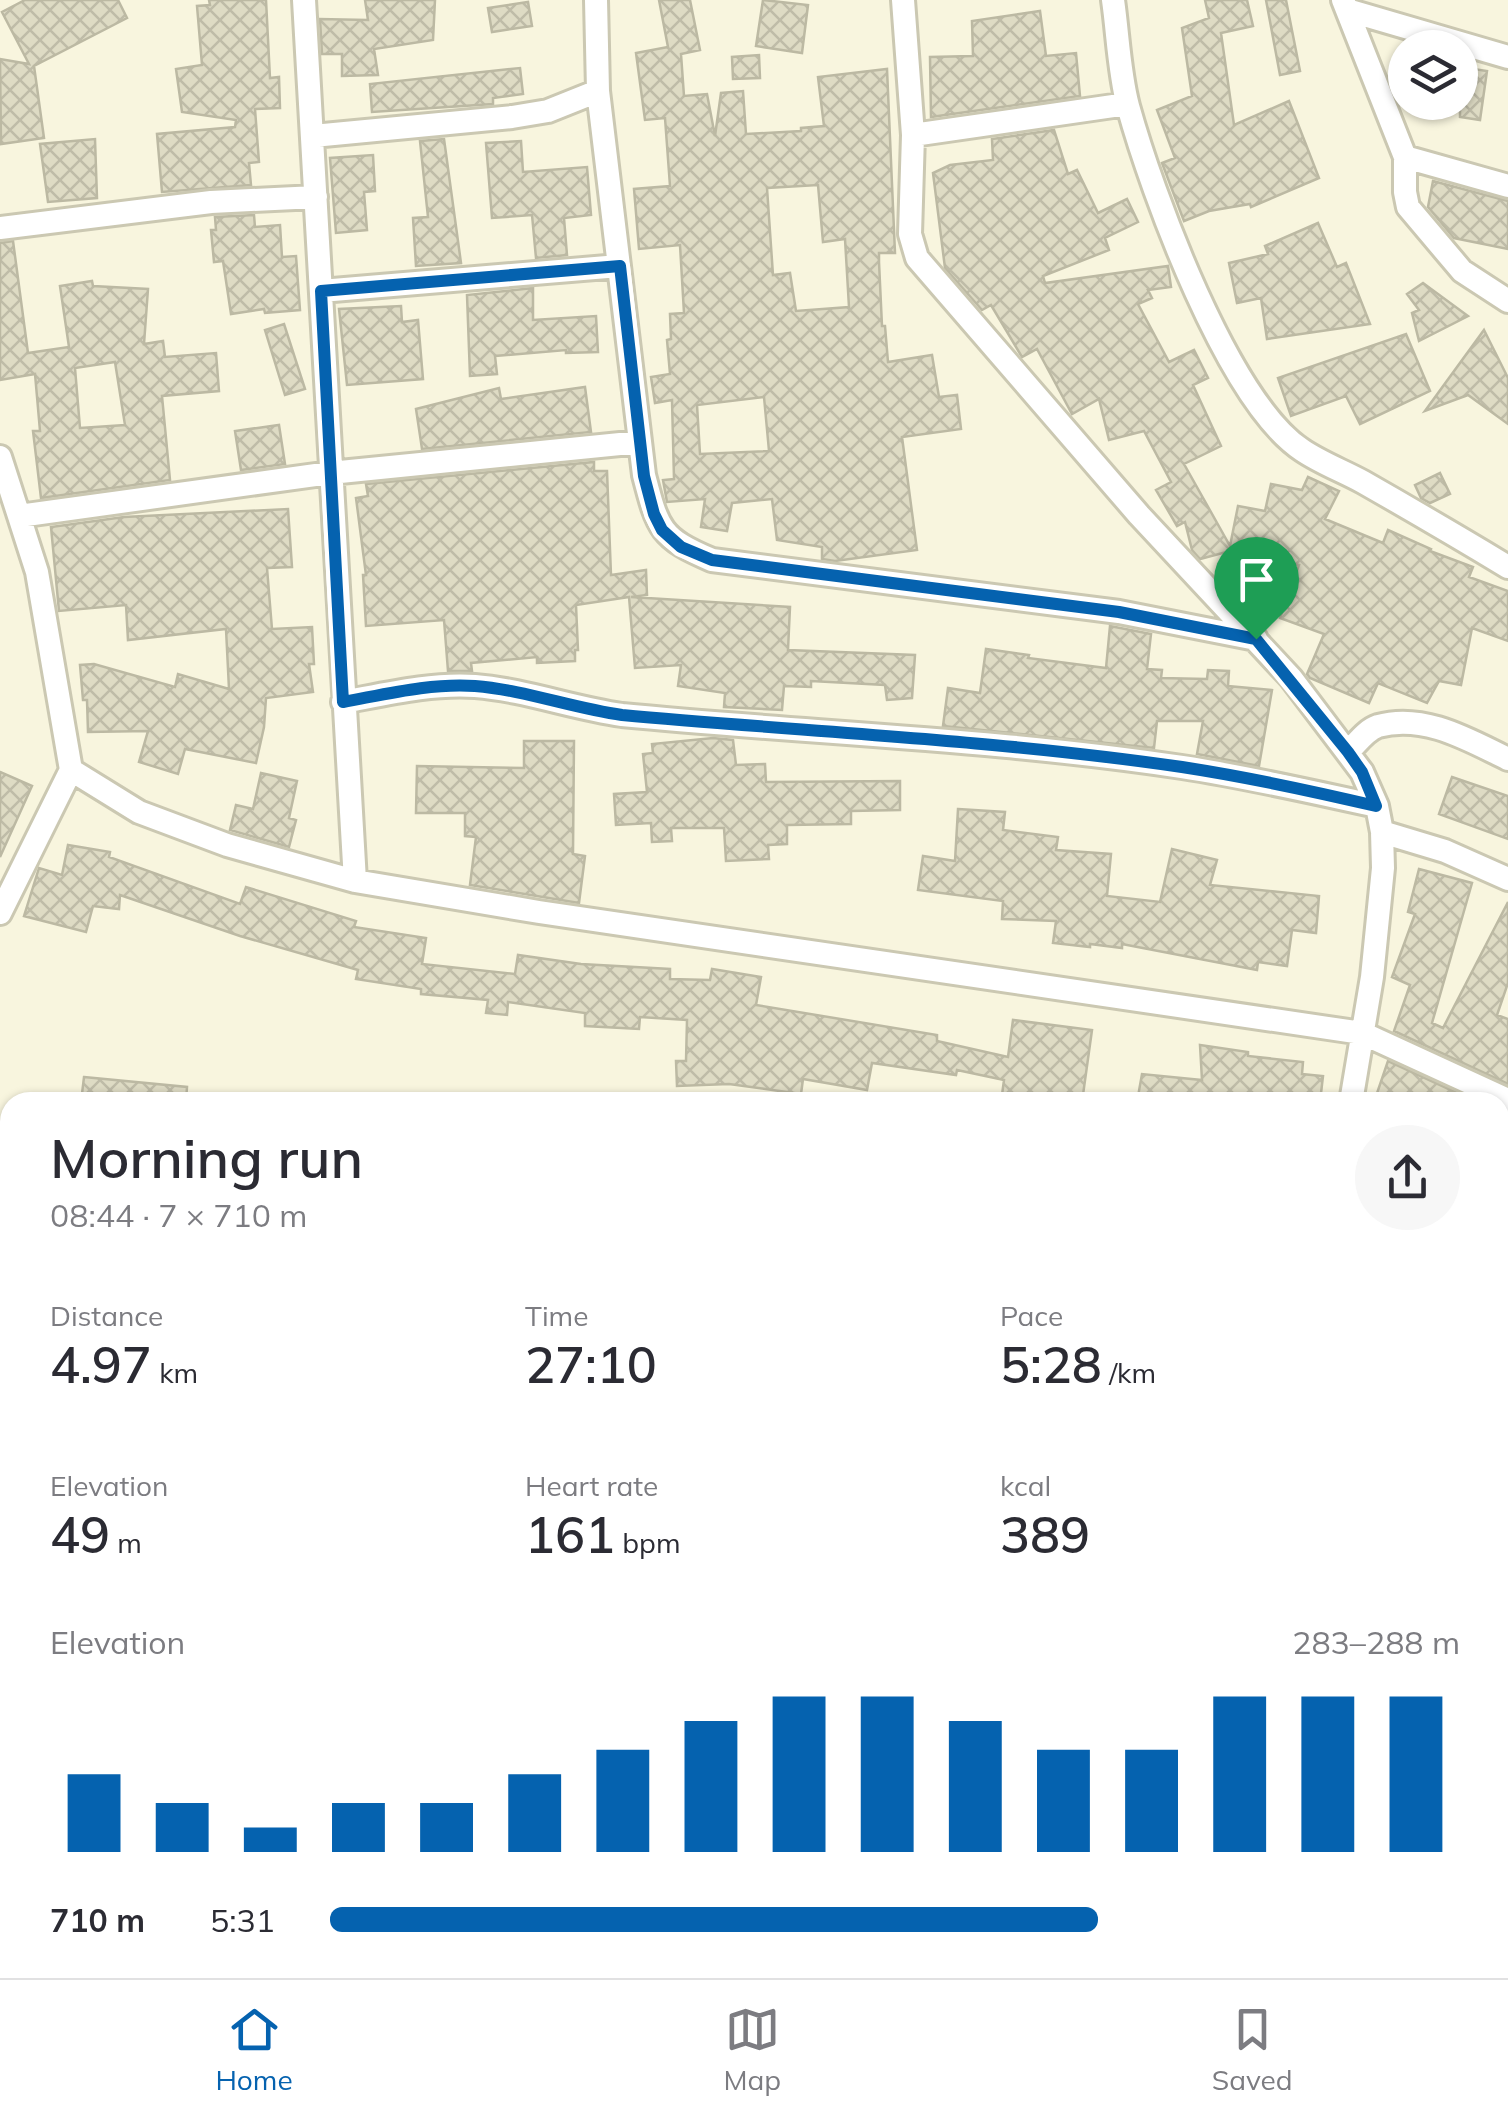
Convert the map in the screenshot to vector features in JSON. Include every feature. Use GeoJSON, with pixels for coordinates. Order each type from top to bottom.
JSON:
{"type":"FeatureCollection","features":[{"type":"Feature","properties":{"kind":"street"},"geometry":{"type":"LineString","coordinates":[[304,0],[354,881]]}},
{"type":"Feature","properties":{"kind":"street"},"geometry":{"type":"LineString","coordinates":[[596,0],[598,92],[644,476],[662,530],[681,547],[712,560],[1119,612],[1256,639]]}},
{"type":"Feature","properties":{"kind":"street"},"geometry":{"type":"LineString","coordinates":[[904,0],[913,135],[910,234],[922,268],[1139,514],[1256,639],[1348,752],[1362,772],[1376,806],[1382,832],[1379,923],[1353,1092]]}},
{"type":"Feature","properties":{"kind":"street"},"geometry":{"type":"LineString","coordinates":[[1113,0],[1128,104],[1173,233],[1212,328],[1249,392],[1270,421],[1300,450],[1358,479],[1508,568]]}},
{"type":"Feature","properties":{"kind":"street"},"geometry":{"type":"LineString","coordinates":[[1345,5],[1508,57]]}},
{"type":"Feature","properties":{"kind":"street"},"geometry":{"type":"LineString","coordinates":[[1345,5],[1404,157],[1405,192],[1412,213],[1462,271],[1508,301]]}},
{"type":"Feature","properties":{"kind":"street"},"geometry":{"type":"LineString","coordinates":[[313,136],[512,116],[548,110],[598,92]]}},
{"type":"Feature","properties":{"kind":"street"},"geometry":{"type":"LineString","coordinates":[[913,135],[1128,104]]}},
{"type":"Feature","properties":{"kind":"street"},"geometry":{"type":"LineString","coordinates":[[1404,157],[1508,186]]}},
{"type":"Feature","properties":{"kind":"street"},"geometry":{"type":"LineString","coordinates":[[0,228],[211,202],[316,198]]}},
{"type":"Feature","properties":{"kind":"street"},"geometry":{"type":"LineString","coordinates":[[321,291],[620,266]]}},
{"type":"Feature","properties":{"kind":"street"},"geometry":{"type":"LineString","coordinates":[[19,516],[330,473],[640,442]]}},
{"type":"Feature","properties":{"kind":"street"},"geometry":{"type":"LineString","coordinates":[[0,457],[37,572],[71,770],[0,913]]}},
{"type":"Feature","properties":{"kind":"street"},"geometry":{"type":"LineString","coordinates":[[343,702],[432,686],[474,686],[622,715],[999,746],[1180,767],[1271,782],[1376,806]]}},
{"type":"Feature","properties":{"kind":"street"},"geometry":{"type":"LineString","coordinates":[[1348,752],[1378,726],[1416,724],[1465,738],[1508,760]]}},
{"type":"Feature","properties":{"kind":"street"},"geometry":{"type":"LineString","coordinates":[[71,770],[139,812],[227,845],[354,881],[1362,1034],[1490,1092]]}},
{"type":"Feature","properties":{"kind":"street"},"geometry":{"type":"LineString","coordinates":[[1382,832],[1444,851],[1508,879]]}},
{"type":"Feature","properties":{"kind":"building"},"geometry":{"type":"Polygon","coordinates":[[[25,0],[118,0],[127,18],[34,66],[44,138],[1,144],[0,59],[29,64],[2,12],[25,0]]]}},
{"type":"Feature","properties":{"kind":"building"},"geometry":{"type":"Polygon","coordinates":[[[209,0],[266,0],[270,78],[279,77],[280,108],[255,109],[259,162],[249,163],[251,185],[162,192],[157,134],[235,127],[236,120],[182,112],[176,69],[202,65],[197,6],[210,5],[209,0]]]}},
{"type":"Feature","properties":{"kind":"building"},"geometry":{"type":"Polygon","coordinates":[[[365,0],[435,0],[433,40],[374,49],[378,75],[342,76],[342,54],[322,54],[320,19],[368,20],[365,0]]]}},
{"type":"Feature","properties":{"kind":"building"},"geometry":{"type":"Polygon","coordinates":[[[659,0],[690,0],[700,50],[681,54],[684,96],[707,94],[715,136],[721,93],[743,91],[746,134],[801,131],[824,126],[818,77],[887,69],[895,253],[879,253],[879,262],[888,362],[932,355],[939,397],[957,395],[961,429],[902,437],[917,550],[835,561],[822,559],[822,547],[777,540],[772,499],[732,503],[727,531],[701,527],[705,499],[667,502],[663,480],[674,479],[672,400],[655,403],[651,377],[670,374],[670,314],[684,313],[680,245],[639,249],[634,189],[670,186],[665,118],[645,120],[636,53],[668,47],[659,0]],[[818,185],[767,188],[773,275],[790,273],[796,311],[849,307],[845,239],[823,242],[818,185]],[[764,397],[697,405],[700,454],[769,451],[764,397]]]}},
{"type":"Feature","properties":{"kind":"building"},"geometry":{"type":"Polygon","coordinates":[[[763,0],[808,5],[802,53],[756,46],[763,0]]]}},
{"type":"Feature","properties":{"kind":"building"},"geometry":{"type":"Polygon","coordinates":[[[1205,0],[1247,0],[1253,26],[1221,33],[1234,125],[1289,101],[1319,178],[1251,207],[1250,204],[1209,211],[1184,221],[1162,163],[1175,158],[1157,110],[1192,96],[1182,28],[1209,18],[1205,0]]]}},
{"type":"Feature","properties":{"kind":"building"},"geometry":{"type":"Polygon","coordinates":[[[1266,0],[1286,0],[1300,71],[1280,75],[1266,0]]]}},
{"type":"Feature","properties":{"kind":"building"},"geometry":{"type":"Polygon","coordinates":[[[528,2],[532,26],[492,32],[488,8],[528,2]]]}},
{"type":"Feature","properties":{"kind":"building"},"geometry":{"type":"Polygon","coordinates":[[[1040,11],[1046,56],[1076,53],[1080,96],[931,117],[930,57],[973,56],[972,21],[1040,11]]]}},
{"type":"Feature","properties":{"kind":"building"},"geometry":{"type":"Polygon","coordinates":[[[759,55],[760,78],[733,79],[732,57],[759,55]]]}},
{"type":"Feature","properties":{"kind":"building"},"geometry":{"type":"Polygon","coordinates":[[[520,68],[523,94],[493,98],[493,104],[372,112],[370,84],[520,68]]]}},
{"type":"Feature","properties":{"kind":"building"},"geometry":{"type":"Polygon","coordinates":[[[1478,70],[1487,71],[1478,120],[1478,70]]]}},
{"type":"Feature","properties":{"kind":"building"},"geometry":{"type":"Polygon","coordinates":[[[1054,130],[1068,174],[1077,170],[1098,213],[1127,199],[1138,222],[1105,238],[1109,250],[1043,276],[1045,283],[1168,266],[1171,287],[1148,290],[1152,298],[1138,304],[1169,362],[1194,350],[1208,378],[1193,385],[1221,446],[1184,464],[1230,546],[1238,506],[1265,511],[1271,484],[1302,490],[1308,477],[1339,491],[1325,519],[1383,543],[1388,530],[1473,567],[1469,577],[1508,591],[1508,641],[1472,628],[1461,685],[1439,681],[1427,703],[1378,683],[1369,703],[1310,678],[1307,674],[1324,634],[1280,618],[1299,565],[1230,551],[1200,559],[1192,550],[1185,522],[1177,526],[1156,490],[1171,482],[1144,431],[1109,440],[1099,399],[1072,414],[1037,349],[1022,357],[991,305],[982,310],[945,268],[933,173],[950,165],[993,160],[992,139],[1054,130]]]}},
{"type":"Feature","properties":{"kind":"building"},"geometry":{"type":"Polygon","coordinates":[[[95,139],[97,198],[48,202],[40,144],[95,139]]]}},
{"type":"Feature","properties":{"kind":"building"},"geometry":{"type":"Polygon","coordinates":[[[444,139],[461,263],[416,266],[413,218],[428,217],[420,141],[444,139]]]}},
{"type":"Feature","properties":{"kind":"building"},"geometry":{"type":"Polygon","coordinates":[[[521,141],[523,172],[587,167],[591,215],[564,218],[567,255],[536,258],[532,215],[492,218],[486,143],[521,141]]]}},
{"type":"Feature","properties":{"kind":"building"},"geometry":{"type":"Polygon","coordinates":[[[373,155],[375,191],[364,192],[367,230],[336,233],[330,158],[373,155]]]}},
{"type":"Feature","properties":{"kind":"building"},"geometry":{"type":"Polygon","coordinates":[[[1433,181],[1508,201],[1508,249],[1454,238],[1428,207],[1433,181]]]}},
{"type":"Feature","properties":{"kind":"building"},"geometry":{"type":"Polygon","coordinates":[[[254,215],[255,227],[280,225],[282,257],[296,256],[300,310],[265,313],[264,309],[231,314],[223,261],[214,262],[211,230],[216,230],[215,217],[254,215]]]}},
{"type":"Feature","properties":{"kind":"building"},"geometry":{"type":"Polygon","coordinates":[[[1318,223],[1337,267],[1346,263],[1370,324],[1267,339],[1261,298],[1237,303],[1229,263],[1268,254],[1265,246],[1318,223]]]}},
{"type":"Feature","properties":{"kind":"building"},"geometry":{"type":"Polygon","coordinates":[[[13,241],[28,353],[69,347],[60,286],[92,281],[93,286],[148,289],[144,344],[163,341],[165,357],[216,353],[219,391],[162,396],[170,480],[41,498],[33,431],[40,431],[35,374],[0,380],[0,243],[13,241]],[[115,362],[75,368],[80,428],[125,425],[115,362]]]}},
{"type":"Feature","properties":{"kind":"building"},"geometry":{"type":"Polygon","coordinates":[[[1423,283],[1468,316],[1419,341],[1412,313],[1419,310],[1407,294],[1423,283]]]}},
{"type":"Feature","properties":{"kind":"building"},"geometry":{"type":"Polygon","coordinates":[[[533,288],[533,320],[596,316],[598,352],[566,350],[495,356],[497,374],[470,376],[467,295],[533,288]]]}},
{"type":"Feature","properties":{"kind":"building"},"geometry":{"type":"Polygon","coordinates":[[[401,306],[402,322],[418,320],[423,379],[347,385],[339,309],[401,306]]]}},
{"type":"Feature","properties":{"kind":"building"},"geometry":{"type":"Polygon","coordinates":[[[284,324],[305,389],[285,395],[265,330],[284,324]]]}},
{"type":"Feature","properties":{"kind":"building"},"geometry":{"type":"Polygon","coordinates":[[[1484,330],[1508,378],[1508,424],[1468,395],[1425,411],[1484,330]]]}},
{"type":"Feature","properties":{"kind":"building"},"geometry":{"type":"Polygon","coordinates":[[[1406,334],[1430,391],[1360,424],[1346,396],[1291,416],[1278,378],[1406,334]]]}},
{"type":"Feature","properties":{"kind":"building"},"geometry":{"type":"Polygon","coordinates":[[[585,387],[591,432],[422,449],[416,409],[499,388],[501,399],[585,387]]]}},
{"type":"Feature","properties":{"kind":"building"},"geometry":{"type":"Polygon","coordinates":[[[279,425],[285,464],[241,470],[235,431],[279,425]]]}},
{"type":"Feature","properties":{"kind":"building"},"geometry":{"type":"Polygon","coordinates":[[[594,462],[594,471],[607,471],[611,575],[646,570],[647,595],[631,597],[790,607],[788,650],[915,655],[912,698],[887,700],[885,685],[811,681],[811,687],[784,686],[782,710],[724,707],[725,693],[678,686],[681,665],[635,668],[629,597],[576,605],[575,661],[537,663],[537,657],[471,663],[472,671],[448,671],[444,620],[366,626],[366,575],[356,498],[368,496],[366,484],[594,462]]]}},
{"type":"Feature","properties":{"kind":"building"},"geometry":{"type":"Polygon","coordinates":[[[1440,473],[1450,494],[1430,503],[1421,498],[1415,485],[1440,473]]]}},
{"type":"Feature","properties":{"kind":"building"},"geometry":{"type":"Polygon","coordinates":[[[288,509],[292,567],[267,568],[272,629],[312,627],[314,664],[309,664],[313,692],[266,698],[256,763],[185,749],[178,774],[139,762],[148,731],[88,732],[80,665],[94,664],[175,687],[178,674],[229,689],[226,629],[128,640],[126,605],[59,611],[51,527],[124,517],[288,509]]]}},
{"type":"Feature","properties":{"kind":"building"},"geometry":{"type":"Polygon","coordinates":[[[1110,626],[1151,634],[1147,669],[1162,670],[1161,678],[1207,679],[1208,670],[1229,671],[1228,686],[1272,690],[1259,766],[1197,754],[1203,721],[1157,721],[1154,748],[943,726],[948,688],[980,693],[986,649],[1106,668],[1110,626]]]}},
{"type":"Feature","properties":{"kind":"building"},"geometry":{"type":"Polygon","coordinates":[[[733,740],[736,765],[765,764],[766,782],[900,781],[900,810],[851,811],[851,824],[787,825],[787,844],[768,845],[769,859],[726,861],[724,828],[671,828],[672,841],[652,842],[651,823],[616,825],[614,794],[647,792],[643,754],[653,753],[652,744],[733,740]]]}},
{"type":"Feature","properties":{"kind":"building"},"geometry":{"type":"Polygon","coordinates":[[[524,741],[574,741],[573,854],[585,856],[579,903],[470,885],[476,837],[465,836],[465,813],[416,813],[417,766],[524,768],[524,741]]]}},
{"type":"Feature","properties":{"kind":"building"},"geometry":{"type":"Polygon","coordinates":[[[0,772],[32,786],[0,857],[0,772]]]}},
{"type":"Feature","properties":{"kind":"building"},"geometry":{"type":"Polygon","coordinates":[[[261,773],[297,781],[289,818],[296,820],[289,847],[230,830],[236,805],[253,809],[261,773]]]}},
{"type":"Feature","properties":{"kind":"building"},"geometry":{"type":"Polygon","coordinates":[[[1452,777],[1508,796],[1508,839],[1439,814],[1452,777]]]}},
{"type":"Feature","properties":{"kind":"building"},"geometry":{"type":"Polygon","coordinates":[[[958,809],[1005,812],[1003,830],[1058,837],[1056,850],[1111,854],[1107,896],[1160,902],[1172,849],[1217,860],[1210,885],[1319,896],[1316,933],[1292,930],[1287,966],[1258,962],[1257,970],[1122,944],[1122,948],[1053,943],[1056,921],[1002,919],[1003,901],[918,890],[923,856],[955,861],[958,809]]]}},
{"type":"Feature","properties":{"kind":"building"},"geometry":{"type":"Polygon","coordinates":[[[68,845],[110,852],[109,857],[240,904],[246,887],[356,921],[354,927],[426,938],[422,964],[515,974],[518,955],[581,964],[670,969],[670,979],[710,980],[712,969],[761,977],[756,1005],[937,1035],[937,1041],[1008,1057],[1013,1020],[1092,1030],[1083,1092],[1002,1092],[1004,1080],[957,1070],[956,1075],[872,1063],[867,1090],[803,1079],[801,1092],[729,1084],[677,1086],[676,1061],[686,1061],[687,1020],[640,1017],[639,1029],[585,1026],[585,1013],[508,1002],[507,1015],[486,1013],[488,1000],[421,994],[421,989],[356,979],[358,970],[240,936],[120,895],[119,909],[93,906],[86,932],[24,916],[39,868],[62,875],[68,845]]]}},
{"type":"Feature","properties":{"kind":"building"},"geometry":{"type":"Polygon","coordinates":[[[1419,869],[1472,883],[1432,1023],[1443,1028],[1508,902],[1508,983],[1497,1015],[1508,1019],[1508,1084],[1394,1031],[1410,985],[1392,977],[1415,914],[1408,912],[1419,869]]]}},
{"type":"Feature","properties":{"kind":"building"},"geometry":{"type":"Polygon","coordinates":[[[1200,1045],[1248,1052],[1248,1056],[1303,1062],[1302,1074],[1323,1076],[1321,1092],[1139,1092],[1142,1074],[1202,1080],[1200,1045]]]}},
{"type":"Feature","properties":{"kind":"building"},"geometry":{"type":"Polygon","coordinates":[[[1388,1061],[1455,1092],[1377,1092],[1388,1061]]]}},
{"type":"Feature","properties":{"kind":"building"},"geometry":{"type":"Polygon","coordinates":[[[84,1077],[187,1087],[187,1092],[82,1092],[84,1077]]]}},
{"type":"Feature","properties":{"kind":"route"},"geometry":{"type":"LineString","coordinates":[[620,266],[644,476],[662,530],[681,547],[712,560],[1119,612],[1256,639],[1348,752],[1362,772],[1376,806],[1271,782],[1180,767],[999,746],[622,715],[474,686],[432,686],[343,702],[321,291],[620,266]]}}]}
